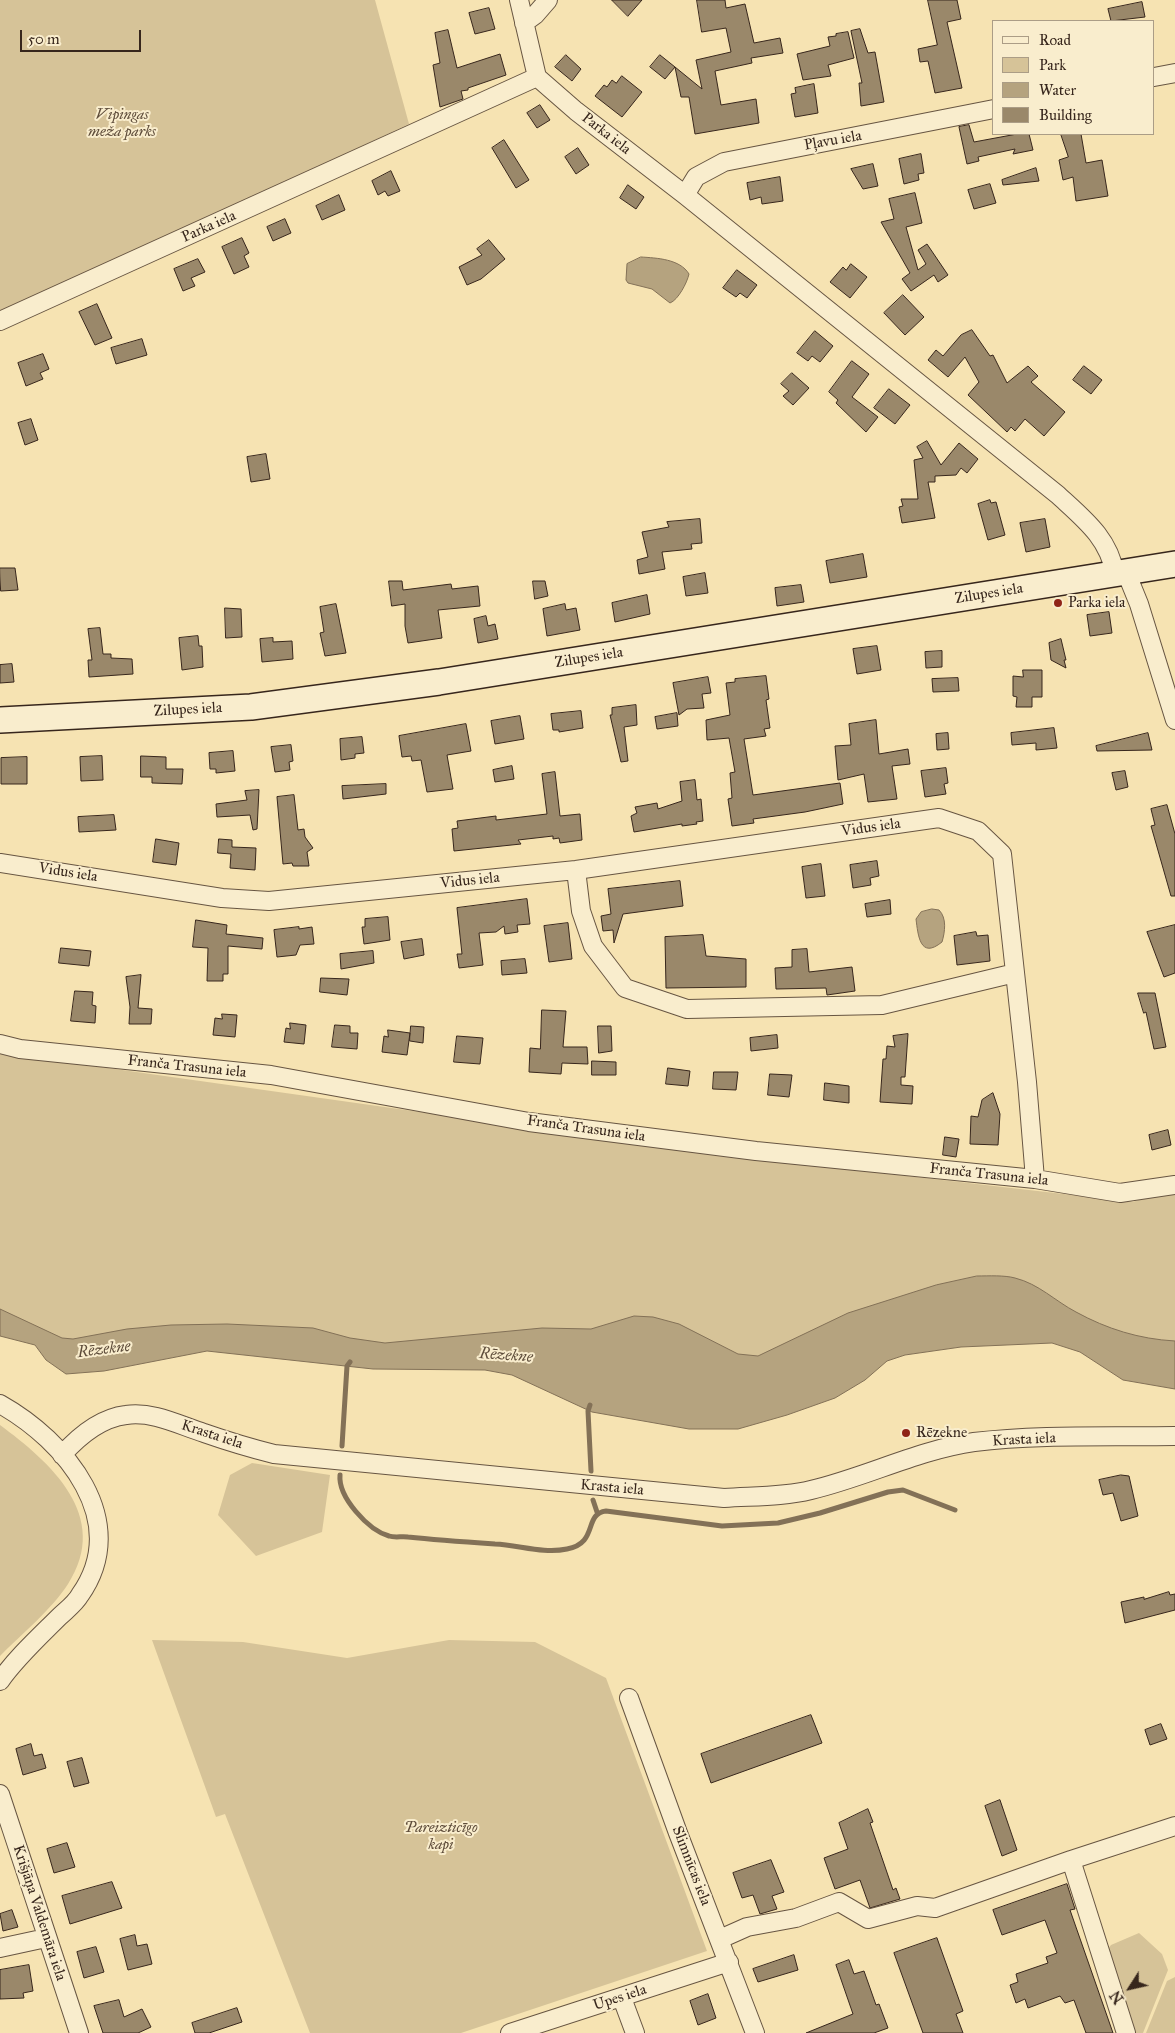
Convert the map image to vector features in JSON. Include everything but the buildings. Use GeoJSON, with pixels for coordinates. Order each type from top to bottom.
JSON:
{"type":"FeatureCollection","features":[{"type":"Feature","properties":{"kind":"main road","name":"Zilupes iela"},"geometry":{"type":"LineString","coordinates":[[0,720],[251,707],[344,696],[1175,564]]}},
{"type":"Feature","properties":{"kind":"street"},"geometry":{"type":"LineString","coordinates":[[520,0],[538,77]]}},
{"type":"Feature","properties":{"kind":"street"},"geometry":{"type":"LineString","coordinates":[[524,23],[535,15],[548,0]]}},
{"type":"Feature","properties":{"kind":"street"},"geometry":{"type":"LineString","coordinates":[[1155,77],[1175,73]]}},
{"type":"Feature","properties":{"kind":"street","name":"Parka iela"},"geometry":{"type":"LineString","coordinates":[[0,321],[538,77],[576,111],[684,195],[1058,495],[1096,530],[1139,604],[1175,720]]}},
{"type":"Feature","properties":{"kind":"street","name":"Pļavu iela"},"geometry":{"type":"LineString","coordinates":[[684,195],[696,177],[724,162],[992,109]]}},
{"type":"Feature","properties":{"kind":"street","name":"Vidus iela"},"geometry":{"type":"LineString","coordinates":[[0,862],[222,898],[269,901],[576,870],[939,818],[978,831],[1002,854],[1016,973]]}},
{"type":"Feature","properties":{"kind":"street"},"geometry":{"type":"LineString","coordinates":[[576,870],[581,911],[593,946],[625,988],[686,1009],[882,1005],[1016,973],[1035,1179]]}},
{"type":"Feature","properties":{"kind":"street","name":"Franča Trasuna iela"},"geometry":{"type":"LineString","coordinates":[[0,1044],[20,1049],[271,1075],[548,1124],[756,1151],[1035,1179],[1120,1193],[1175,1185]]}},
{"type":"Feature","properties":{"kind":"street"},"geometry":{"type":"LineString","coordinates":[[0,1404],[38,1432],[62,1455],[83,1482],[95,1509],[100,1537],[96,1564],[80,1596],[0,1681]]}},
{"type":"Feature","properties":{"kind":"street","name":"Krasta iela"},"geometry":{"type":"LineString","coordinates":[[62,1455],[84,1434],[101,1424],[125,1415],[150,1414],[241,1446],[274,1454],[724,1498],[779,1495],[810,1490],[916,1456],[974,1442],[1050,1438],[1175,1436]]}},
{"type":"Feature","properties":{"kind":"street","name":"Slimnīcas iela"},"geometry":{"type":"LineString","coordinates":[[629,1698],[755,2033]]}},
{"type":"Feature","properties":{"kind":"street","name":"Krišjāņa Valdemāra iela"},"geometry":{"type":"LineString","coordinates":[[0,1794],[46,1938],[79,2033]]}},
{"type":"Feature","properties":{"kind":"street"},"geometry":{"type":"LineString","coordinates":[[720,1939],[747,1927],[796,1918],[839,1902],[868,1918],[917,1906],[935,1908],[1175,1826]]}},
{"type":"Feature","properties":{"kind":"street"},"geometry":{"type":"LineString","coordinates":[[1071,1860],[1126,2033]]}},
{"type":"Feature","properties":{"kind":"street"},"geometry":{"type":"LineString","coordinates":[[0,1948],[46,1938]]}},
{"type":"Feature","properties":{"kind":"street","name":"Upes iela"},"geometry":{"type":"LineString","coordinates":[[510,2033],[729,1962]]}},
{"type":"Feature","properties":{"kind":"street"},"geometry":{"type":"LineString","coordinates":[[622,1998],[635,2033]]}},
{"type":"Feature","properties":{"kind":"green space","name":"Vipingas meža parks"},"geometry":{"type":"Polygon","coordinates":[[[0,0],[375,0],[409,124],[0,316],[0,0]]]}},
{"type":"Feature","properties":{"kind":"green space"},"geometry":{"type":"Polygon","coordinates":[[[0,1050],[30,1057],[725,1155],[1133,1202],[1175,1187],[1175,1364],[1054,1322],[776,1380],[262,1341],[67,1354],[0,1327],[0,1050]]]}},
{"type":"Feature","properties":{"kind":"green space"},"geometry":{"type":"Polygon","coordinates":[[[0,1425],[38,1456],[55,1474],[69,1493],[79,1514],[83,1536],[80,1559],[62,1593],[0,1656],[0,1425]]]}},
{"type":"Feature","properties":{"kind":"green space"},"geometry":{"type":"Polygon","coordinates":[[[252,1463],[330,1475],[322,1532],[256,1556],[218,1515],[230,1475],[252,1463]]]}},
{"type":"Feature","properties":{"kind":"green space","name":"Pareizticīgo kapi"},"geometry":{"type":"Polygon","coordinates":[[[152,1640],[243,1642],[347,1658],[449,1640],[535,1642],[606,1678],[707,1951],[461,2033],[310,2033],[225,1814],[216,1817],[152,1640]]]}},
{"type":"Feature","properties":{"kind":"green space"},"geometry":{"type":"Polygon","coordinates":[[[1139,1933],[1162,1954],[1168,1970],[1143,2033],[1132,2033],[1105,1953],[1111,1945],[1139,1933]]]}},
{"type":"Feature","properties":{"kind":"green space"},"geometry":{"type":"Polygon","coordinates":[[[1175,1977],[1175,2033],[1146,2033],[1167,1981],[1175,1977]]]}},
{"type":"Feature","properties":{"kind":"water"},"geometry":{"type":"Polygon","coordinates":[[[641,257],[674,262],[689,274],[682,291],[673,301],[670,303],[652,289],[628,283],[626,280],[627,264],[641,257]]]}},
{"type":"Feature","properties":{"kind":"water"},"geometry":{"type":"Polygon","coordinates":[[[932,909],[939,910],[942,913],[944,930],[942,942],[935,947],[929,948],[921,943],[916,919],[921,912],[932,909]]]}},
{"type":"Feature","properties":{"kind":"water"},"geometry":{"type":"Polygon","coordinates":[[[977,1276],[1006,1276],[1015,1278],[1032,1284],[1068,1308],[1099,1323],[1136,1335],[1175,1341],[1175,1389],[1123,1380],[1080,1352],[1052,1343],[961,1347],[905,1355],[887,1361],[865,1380],[835,1398],[787,1415],[738,1429],[689,1429],[592,1412],[512,1375],[485,1370],[373,1369],[207,1351],[104,1371],[66,1374],[46,1360],[35,1345],[0,1336],[0,1309],[62,1338],[73,1339],[127,1329],[171,1325],[227,1324],[313,1328],[350,1338],[385,1343],[542,1328],[591,1329],[634,1316],[653,1317],[679,1324],[738,1354],[758,1356],[848,1313],[936,1285],[977,1276]]]}},
{"type":"Feature","properties":{"kind":"waterway"},"geometry":{"type":"LineString","coordinates":[[342,1446],[347,1366],[350,1362]]}},
{"type":"Feature","properties":{"kind":"waterway"},"geometry":{"type":"LineString","coordinates":[[590,1405],[588,1411],[591,1471]]}},
{"type":"Feature","properties":{"kind":"waterway"},"geometry":{"type":"LineString","coordinates":[[340,1475],[341,1484],[349,1502],[364,1520],[381,1533],[394,1537],[504,1545],[531,1549],[558,1550],[577,1546],[587,1535],[595,1517],[599,1513],[606,1511],[722,1526],[778,1523],[820,1513],[888,1492],[903,1490],[955,1510]]}},
{"type":"Feature","properties":{"kind":"waterway"},"geometry":{"type":"LineString","coordinates":[[593,1500],[597,1512]]}},
{"type":"Feature","properties":{"kind":"place","name":"Parka iela"},"geometry":{"type":"Point","coordinates":[1058,603]}},
{"type":"Feature","properties":{"kind":"place","name":"Rēzekne"},"geometry":{"type":"Point","coordinates":[906,1433]}}]}
